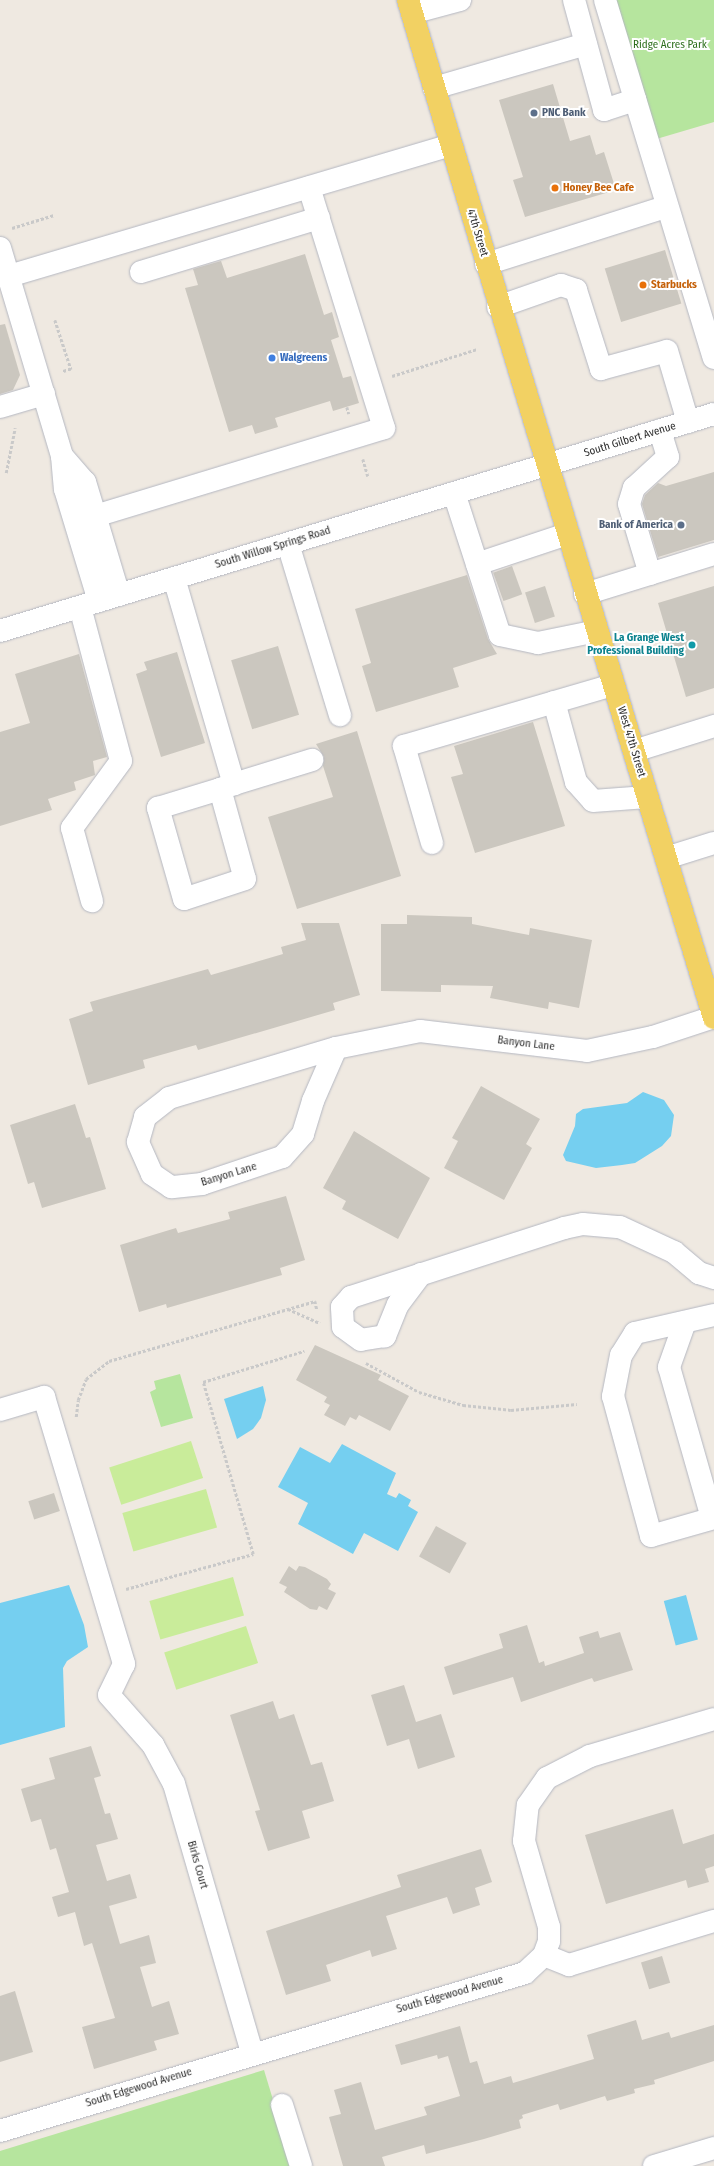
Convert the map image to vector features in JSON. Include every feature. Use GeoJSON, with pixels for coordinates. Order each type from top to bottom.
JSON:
{"type":"FeatureCollection","features":[{"type":"Feature","properties":{"kind":"main road","name":"47th Street"},"geometry":{"type":"LineString","coordinates":[[410,7],[545,466]]}},
{"type":"Feature","properties":{"kind":"main road","name":"West 47th Street"},"geometry":{"type":"LineString","coordinates":[[545,466],[634,751],[714,1018]]}},
{"type":"Feature","properties":{"kind":"street"},"geometry":{"type":"LineString","coordinates":[[410,7],[460,0]]}},
{"type":"Feature","properties":{"kind":"street"},"geometry":{"type":"LineString","coordinates":[[574,0],[604,110],[635,100]]}},
{"type":"Feature","properties":{"kind":"street"},"geometry":{"type":"LineString","coordinates":[[605,0],[666,207],[714,358]]}},
{"type":"Feature","properties":{"kind":"street"},"geometry":{"type":"LineString","coordinates":[[434,88],[586,44]]}},
{"type":"Feature","properties":{"kind":"street"},"geometry":{"type":"LineString","coordinates":[[9,276],[451,145]]}},
{"type":"Feature","properties":{"kind":"street"},"geometry":{"type":"LineString","coordinates":[[95,516],[384,428],[309,187]]}},
{"type":"Feature","properties":{"kind":"street"},"geometry":{"type":"LineString","coordinates":[[486,264],[666,207]]}},
{"type":"Feature","properties":{"kind":"street"},"geometry":{"type":"LineString","coordinates":[[141,272],[319,218]]}},
{"type":"Feature","properties":{"kind":"street"},"geometry":{"type":"LineString","coordinates":[[4,238],[9,276],[62,456],[65,489],[99,601]]}},
{"type":"Feature","properties":{"kind":"street"},"geometry":{"type":"LineString","coordinates":[[498,307],[561,285],[576,290],[601,369],[666,351],[688,422]]}},
{"type":"Feature","properties":{"kind":"street"},"geometry":{"type":"LineString","coordinates":[[0,407],[44,394]]}},
{"type":"Feature","properties":{"kind":"street","name":"South Gilbert Avenue"},"geometry":{"type":"LineString","coordinates":[[545,466],[714,414]]}},
{"type":"Feature","properties":{"kind":"street"},"geometry":{"type":"LineString","coordinates":[[650,574],[629,504],[634,488],[668,457],[660,430]]}},
{"type":"Feature","properties":{"kind":"street"},"geometry":{"type":"LineString","coordinates":[[62,456],[85,482],[95,516],[99,601],[121,761],[72,828],[92,901]]}},
{"type":"Feature","properties":{"kind":"street","name":"South Willow Springs Road"},"geometry":{"type":"LineString","coordinates":[[0,631],[545,466]]}},
{"type":"Feature","properties":{"kind":"street"},"geometry":{"type":"LineString","coordinates":[[454,493],[500,635],[538,643],[597,631]]}},
{"type":"Feature","properties":{"kind":"street"},"geometry":{"type":"LineString","coordinates":[[477,564],[567,534]]}},
{"type":"Feature","properties":{"kind":"street"},"geometry":{"type":"LineString","coordinates":[[288,544],[340,715]]}},
{"type":"Feature","properties":{"kind":"street"},"geometry":{"type":"LineString","coordinates":[[585,594],[714,554]]}},
{"type":"Feature","properties":{"kind":"street"},"geometry":{"type":"LineString","coordinates":[[174,578],[227,787],[245,879],[184,899],[158,808],[227,787],[312,760]]}},
{"type":"Feature","properties":{"kind":"street"},"geometry":{"type":"LineString","coordinates":[[432,843],[404,746],[613,685]]}},
{"type":"Feature","properties":{"kind":"street"},"geometry":{"type":"LineString","coordinates":[[554,702],[576,782],[593,801],[648,797]]}},
{"type":"Feature","properties":{"kind":"street"},"geometry":{"type":"LineString","coordinates":[[634,751],[714,726]]}},
{"type":"Feature","properties":{"kind":"street"},"geometry":{"type":"LineString","coordinates":[[666,858],[714,843]]}},
{"type":"Feature","properties":{"kind":"street","name":"Banyon Lane"},"geometry":{"type":"LineString","coordinates":[[336,1048],[312,1101],[303,1134],[282,1157],[202,1184],[171,1187],[152,1174],[138,1142],[145,1117],[169,1098],[336,1048],[420,1030],[587,1051],[653,1037],[714,1018]]}},
{"type":"Feature","properties":{"kind":"street"},"geometry":{"type":"LineString","coordinates":[[421,1274],[583,1224],[620,1227],[674,1252],[699,1273],[714,1278]]}},
{"type":"Feature","properties":{"kind":"street"},"geometry":{"type":"LineString","coordinates":[[685,1322],[668,1367],[713,1518],[651,1536],[613,1396],[621,1355],[635,1333],[714,1315]]}},
{"type":"Feature","properties":{"kind":"street","name":"Birks Court"},"geometry":{"type":"LineString","coordinates":[[0,1410],[44,1397],[124,1664],[109,1695],[153,1745],[174,1784],[252,2053]]}},
{"type":"Feature","properties":{"kind":"street"},"geometry":{"type":"LineString","coordinates":[[714,1719],[590,1756],[547,1778],[528,1805],[524,1841],[549,1927],[544,1955],[569,1965],[714,1921]]}},
{"type":"Feature","properties":{"kind":"street","name":"South Edgewood Avenue"},"geometry":{"type":"LineString","coordinates":[[0,2131],[252,2053],[525,1972],[544,1955]]}},
{"type":"Feature","properties":{"kind":"street"},"geometry":{"type":"LineString","coordinates":[[282,2105],[301,2166]]}},
{"type":"Feature","properties":{"kind":"street"},"geometry":{"type":"LineString","coordinates":[[654,2166],[714,2148]]}},
{"type":"Feature","properties":{"kind":"path"},"geometry":{"type":"LineString","coordinates":[[4,238],[54,215]]}},
{"type":"Feature","properties":{"kind":"path"},"geometry":{"type":"LineString","coordinates":[[370,382],[477,349]]}},
{"type":"Feature","properties":{"kind":"path"},"geometry":{"type":"LineString","coordinates":[[77,1422],[78,1400],[86,1379],[109,1361],[315,1301],[320,1323],[324,1328]]}},
{"type":"Feature","properties":{"kind":"path"},"geometry":{"type":"LineString","coordinates":[[288,1309],[320,1323]]}},
{"type":"Feature","properties":{"kind":"path"},"geometry":{"type":"LineString","coordinates":[[122,1590],[253,1554],[203,1382],[304,1351]]}},
{"type":"Feature","properties":{"kind":"path"},"geometry":{"type":"LineString","coordinates":[[359,1360],[419,1392],[463,1405],[511,1410],[577,1404]]}},
{"type":"Feature","properties":{"kind":"green space","name":"Ridge Acres Park"},"geometry":{"type":"Polygon","coordinates":[[[610,0],[714,0],[714,122],[653,140],[610,0]]]}},
{"type":"Feature","properties":{"kind":"green space"},"geometry":{"type":"Polygon","coordinates":[[[180,1374],[193,1418],[161,1427],[150,1392],[156,1389],[154,1381],[180,1374]]]}},
{"type":"Feature","properties":{"kind":"green space"},"geometry":{"type":"Polygon","coordinates":[[[191,1441],[203,1478],[121,1505],[109,1468],[191,1441]]]}},
{"type":"Feature","properties":{"kind":"green space"},"geometry":{"type":"Polygon","coordinates":[[[206,1489],[217,1527],[133,1551],[122,1513],[206,1489]]]}},
{"type":"Feature","properties":{"kind":"green space"},"geometry":{"type":"Polygon","coordinates":[[[233,1577],[244,1615],[160,1639],[149,1601],[233,1577]]]}},
{"type":"Feature","properties":{"kind":"green space"},"geometry":{"type":"Polygon","coordinates":[[[246,1626],[258,1663],[176,1690],[164,1653],[246,1626]]]}},
{"type":"Feature","properties":{"kind":"green space"},"geometry":{"type":"Polygon","coordinates":[[[264,2070],[293,2166],[0,2166],[0,2151],[264,2070]]]}},
{"type":"Feature","properties":{"kind":"water"},"geometry":{"type":"Polygon","coordinates":[[[643,1092],[664,1100],[674,1115],[671,1136],[662,1146],[635,1163],[596,1168],[566,1161],[563,1155],[575,1126],[576,1114],[583,1109],[627,1103],[643,1092]]]}},
{"type":"Feature","properties":{"kind":"water"},"geometry":{"type":"Polygon","coordinates":[[[263,1386],[266,1400],[261,1418],[253,1429],[237,1439],[224,1399],[263,1386]]]}},
{"type":"Feature","properties":{"kind":"water"},"geometry":{"type":"Polygon","coordinates":[[[342,1444],[396,1473],[387,1494],[396,1498],[399,1493],[411,1500],[408,1506],[418,1512],[398,1551],[364,1533],[353,1554],[298,1524],[308,1503],[278,1487],[300,1447],[330,1463],[342,1444]]]}},
{"type":"Feature","properties":{"kind":"water"},"geometry":{"type":"Polygon","coordinates":[[[69,1585],[84,1625],[88,1647],[67,1661],[63,1668],[65,1727],[0,1745],[0,1603],[69,1585]]]}},
{"type":"Feature","properties":{"kind":"water"},"geometry":{"type":"Polygon","coordinates":[[[686,1595],[698,1639],[676,1645],[664,1601],[686,1595]]]}},
{"type":"Feature","properties":{"kind":"building"},"geometry":{"type":"Polygon","coordinates":[[[553,84],[570,141],[590,135],[596,155],[604,152],[616,190],[525,217],[513,180],[523,177],[499,100],[553,84]]]}},
{"type":"Feature","properties":{"kind":"building","name":"Starbucks"},"geometry":{"type":"Polygon","coordinates":[[[665,250],[681,304],[621,322],[605,268],[665,250]]]}},
{"type":"Feature","properties":{"kind":"building","name":"Walgreens"},"geometry":{"type":"Polygon","coordinates":[[[305,254],[324,315],[332,312],[339,337],[331,340],[343,378],[351,376],[359,403],[333,411],[330,401],[275,418],[278,427],[255,434],[252,425],[229,432],[185,288],[198,285],[193,269],[221,261],[227,278],[305,254]]]}},
{"type":"Feature","properties":{"kind":"building"},"geometry":{"type":"Polygon","coordinates":[[[5,324],[20,375],[13,390],[0,394],[0,325],[5,324]]]}},
{"type":"Feature","properties":{"kind":"building","name":"Bank of America"},"geometry":{"type":"Polygon","coordinates":[[[714,472],[714,540],[658,557],[642,504],[645,495],[658,483],[666,486],[714,472]]]}},
{"type":"Feature","properties":{"kind":"building"},"geometry":{"type":"Polygon","coordinates":[[[512,566],[522,594],[503,601],[493,573],[512,566]]]}},
{"type":"Feature","properties":{"kind":"building"},"geometry":{"type":"Polygon","coordinates":[[[467,575],[488,639],[497,654],[453,668],[459,687],[376,712],[362,666],[371,663],[355,609],[467,575]]]}},
{"type":"Feature","properties":{"kind":"building"},"geometry":{"type":"Polygon","coordinates":[[[545,586],[555,616],[535,623],[525,592],[545,586]]]}},
{"type":"Feature","properties":{"kind":"building","name":"La Grange West Professional Building"},"geometry":{"type":"Polygon","coordinates":[[[714,586],[714,688],[686,697],[658,603],[714,586]]]}},
{"type":"Feature","properties":{"kind":"building"},"geometry":{"type":"Polygon","coordinates":[[[278,646],[299,715],[252,729],[231,660],[278,646]]]}},
{"type":"Feature","properties":{"kind":"building"},"geometry":{"type":"Polygon","coordinates":[[[177,652],[205,743],[161,757],[136,674],[147,670],[144,662],[177,652]]]}},
{"type":"Feature","properties":{"kind":"building"},"geometry":{"type":"Polygon","coordinates":[[[79,654],[107,757],[93,761],[95,775],[74,782],[76,790],[48,799],[52,810],[0,826],[0,732],[30,723],[15,674],[79,654]]]}},
{"type":"Feature","properties":{"kind":"building"},"geometry":{"type":"Polygon","coordinates":[[[533,722],[565,826],[475,853],[451,777],[463,774],[454,746],[533,722]]]}},
{"type":"Feature","properties":{"kind":"building"},"geometry":{"type":"Polygon","coordinates":[[[357,731],[401,876],[297,909],[268,817],[333,797],[323,766],[324,757],[316,744],[357,731]]]}},
{"type":"Feature","properties":{"kind":"building"},"geometry":{"type":"Polygon","coordinates":[[[407,915],[472,917],[472,924],[529,935],[530,928],[592,940],[579,1008],[549,1002],[548,1009],[490,998],[493,986],[441,985],[441,992],[381,991],[381,924],[407,924],[407,915]]]}},
{"type":"Feature","properties":{"kind":"building"},"geometry":{"type":"Polygon","coordinates":[[[301,923],[339,923],[360,995],[333,1003],[335,1010],[198,1050],[196,1045],[143,1060],[145,1068],[88,1085],[69,1019],[93,1011],[90,1002],[208,969],[211,975],[283,954],[281,947],[306,940],[301,923]]]}},
{"type":"Feature","properties":{"kind":"building"},"geometry":{"type":"Polygon","coordinates":[[[481,1086],[540,1119],[526,1144],[532,1148],[504,1200],[444,1168],[458,1141],[452,1138],[481,1086]]]}},
{"type":"Feature","properties":{"kind":"building"},"geometry":{"type":"Polygon","coordinates":[[[75,1104],[86,1138],[90,1137],[106,1189],[42,1208],[34,1182],[28,1184],[10,1125],[75,1104]]]}},
{"type":"Feature","properties":{"kind":"building"},"geometry":{"type":"Polygon","coordinates":[[[354,1131],[430,1178],[398,1239],[342,1209],[346,1201],[323,1188],[354,1131]]]}},
{"type":"Feature","properties":{"kind":"building"},"geometry":{"type":"Polygon","coordinates":[[[286,1196],[305,1260],[280,1268],[282,1275],[167,1308],[166,1304],[139,1312],[120,1245],[176,1228],[178,1233],[230,1219],[228,1212],[286,1196]]]}},
{"type":"Feature","properties":{"kind":"building"},"geometry":{"type":"Polygon","coordinates":[[[315,1345],[381,1375],[378,1380],[409,1396],[390,1431],[359,1415],[356,1420],[350,1417],[345,1426],[324,1415],[330,1405],[324,1402],[327,1397],[296,1380],[315,1345]]]}},
{"type":"Feature","properties":{"kind":"building"},"geometry":{"type":"Polygon","coordinates":[[[54,1493],[60,1511],[34,1519],[28,1501],[54,1493]]]}},
{"type":"Feature","properties":{"kind":"building"},"geometry":{"type":"Polygon","coordinates":[[[436,1526],[467,1543],[450,1574],[419,1557],[436,1526]]]}},
{"type":"Feature","properties":{"kind":"building"},"geometry":{"type":"Polygon","coordinates":[[[289,1566],[296,1571],[299,1566],[305,1567],[327,1579],[331,1584],[328,1589],[336,1593],[327,1610],[319,1606],[317,1610],[310,1609],[284,1592],[287,1587],[279,1583],[289,1566]]]}},
{"type":"Feature","properties":{"kind":"building"},"geometry":{"type":"Polygon","coordinates":[[[527,1625],[539,1663],[544,1661],[545,1666],[584,1653],[579,1637],[598,1631],[600,1638],[620,1632],[633,1670],[594,1682],[592,1678],[521,1702],[513,1677],[453,1695],[444,1667],[503,1648],[499,1634],[527,1625]]]}},
{"type":"Feature","properties":{"kind":"building"},"geometry":{"type":"Polygon","coordinates":[[[404,1685],[416,1722],[441,1714],[455,1757],[418,1769],[409,1739],[387,1746],[371,1695],[404,1685]]]}},
{"type":"Feature","properties":{"kind":"building"},"geometry":{"type":"Polygon","coordinates":[[[273,1701],[279,1719],[294,1714],[311,1765],[322,1762],[334,1801],[302,1811],[310,1838],[268,1851],[255,1811],[260,1810],[230,1715],[273,1701]]]}},
{"type":"Feature","properties":{"kind":"building"},"geometry":{"type":"Polygon","coordinates":[[[91,1746],[101,1776],[94,1778],[105,1814],[110,1813],[118,1839],[96,1845],[107,1881],[130,1874],[137,1898],[109,1906],[120,1944],[149,1935],[156,1963],[140,1967],[152,2007],[169,2001],[179,2034],[154,2041],[157,2050],[94,2069],[82,2027],[115,2018],[92,1943],[84,1946],[75,1912],[58,1917],[52,1897],[69,1892],[56,1848],[50,1850],[41,1819],[31,1822],[21,1789],[55,1779],[49,1758],[91,1746]]]}},
{"type":"Feature","properties":{"kind":"building"},"geometry":{"type":"Polygon","coordinates":[[[673,1809],[683,1844],[714,1834],[714,1866],[705,1869],[709,1882],[688,1888],[686,1880],[606,1904],[585,1835],[673,1809]]]}},
{"type":"Feature","properties":{"kind":"building"},"geometry":{"type":"Polygon","coordinates":[[[481,1849],[492,1882],[475,1888],[480,1905],[453,1914],[447,1897],[386,1916],[397,1949],[372,1957],[370,1950],[326,1965],[331,1981],[286,1995],[266,1931],[401,1887],[397,1875],[481,1849]]]}},
{"type":"Feature","properties":{"kind":"building"},"geometry":{"type":"Polygon","coordinates":[[[662,1956],[670,1983],[649,1989],[641,1962],[662,1956]]]}},
{"type":"Feature","properties":{"kind":"building"},"geometry":{"type":"Polygon","coordinates":[[[15,1991],[33,2052],[0,2062],[0,1996],[15,1991]]]}},
{"type":"Feature","properties":{"kind":"building"},"geometry":{"type":"Polygon","coordinates":[[[636,2020],[642,2040],[669,2032],[671,2038],[714,2025],[714,2061],[654,2080],[655,2084],[634,2089],[635,2093],[607,2101],[605,2096],[560,2110],[558,2104],[522,2115],[523,2118],[519,2120],[521,2128],[484,2139],[426,2154],[424,2145],[382,2157],[385,2166],[343,2166],[329,2117],[341,2114],[334,2090],[361,2082],[375,2130],[427,2115],[424,2107],[460,2096],[448,2056],[438,2059],[437,2055],[401,2065],[395,2045],[460,2026],[470,2063],[477,2061],[484,2084],[511,2076],[513,2083],[594,2059],[587,2035],[636,2020]]]}},
{"type":"Feature","properties":{"kind":"place","name":"PNC Bank"},"geometry":{"type":"Point","coordinates":[534,113]}},
{"type":"Feature","properties":{"kind":"place","name":"Honey Bee Cafe"},"geometry":{"type":"Point","coordinates":[555,188]}},
{"type":"Feature","properties":{"kind":"place","name":"Starbucks"},"geometry":{"type":"Point","coordinates":[643,285]}},
{"type":"Feature","properties":{"kind":"place","name":"Walgreens"},"geometry":{"type":"Point","coordinates":[272,358]}},
{"type":"Feature","properties":{"kind":"place","name":"Bank of America"},"geometry":{"type":"Point","coordinates":[681,525]}},
{"type":"Feature","properties":{"kind":"place","name":"La Grange West Professional Building"},"geometry":{"type":"Point","coordinates":[692,645]}}]}
